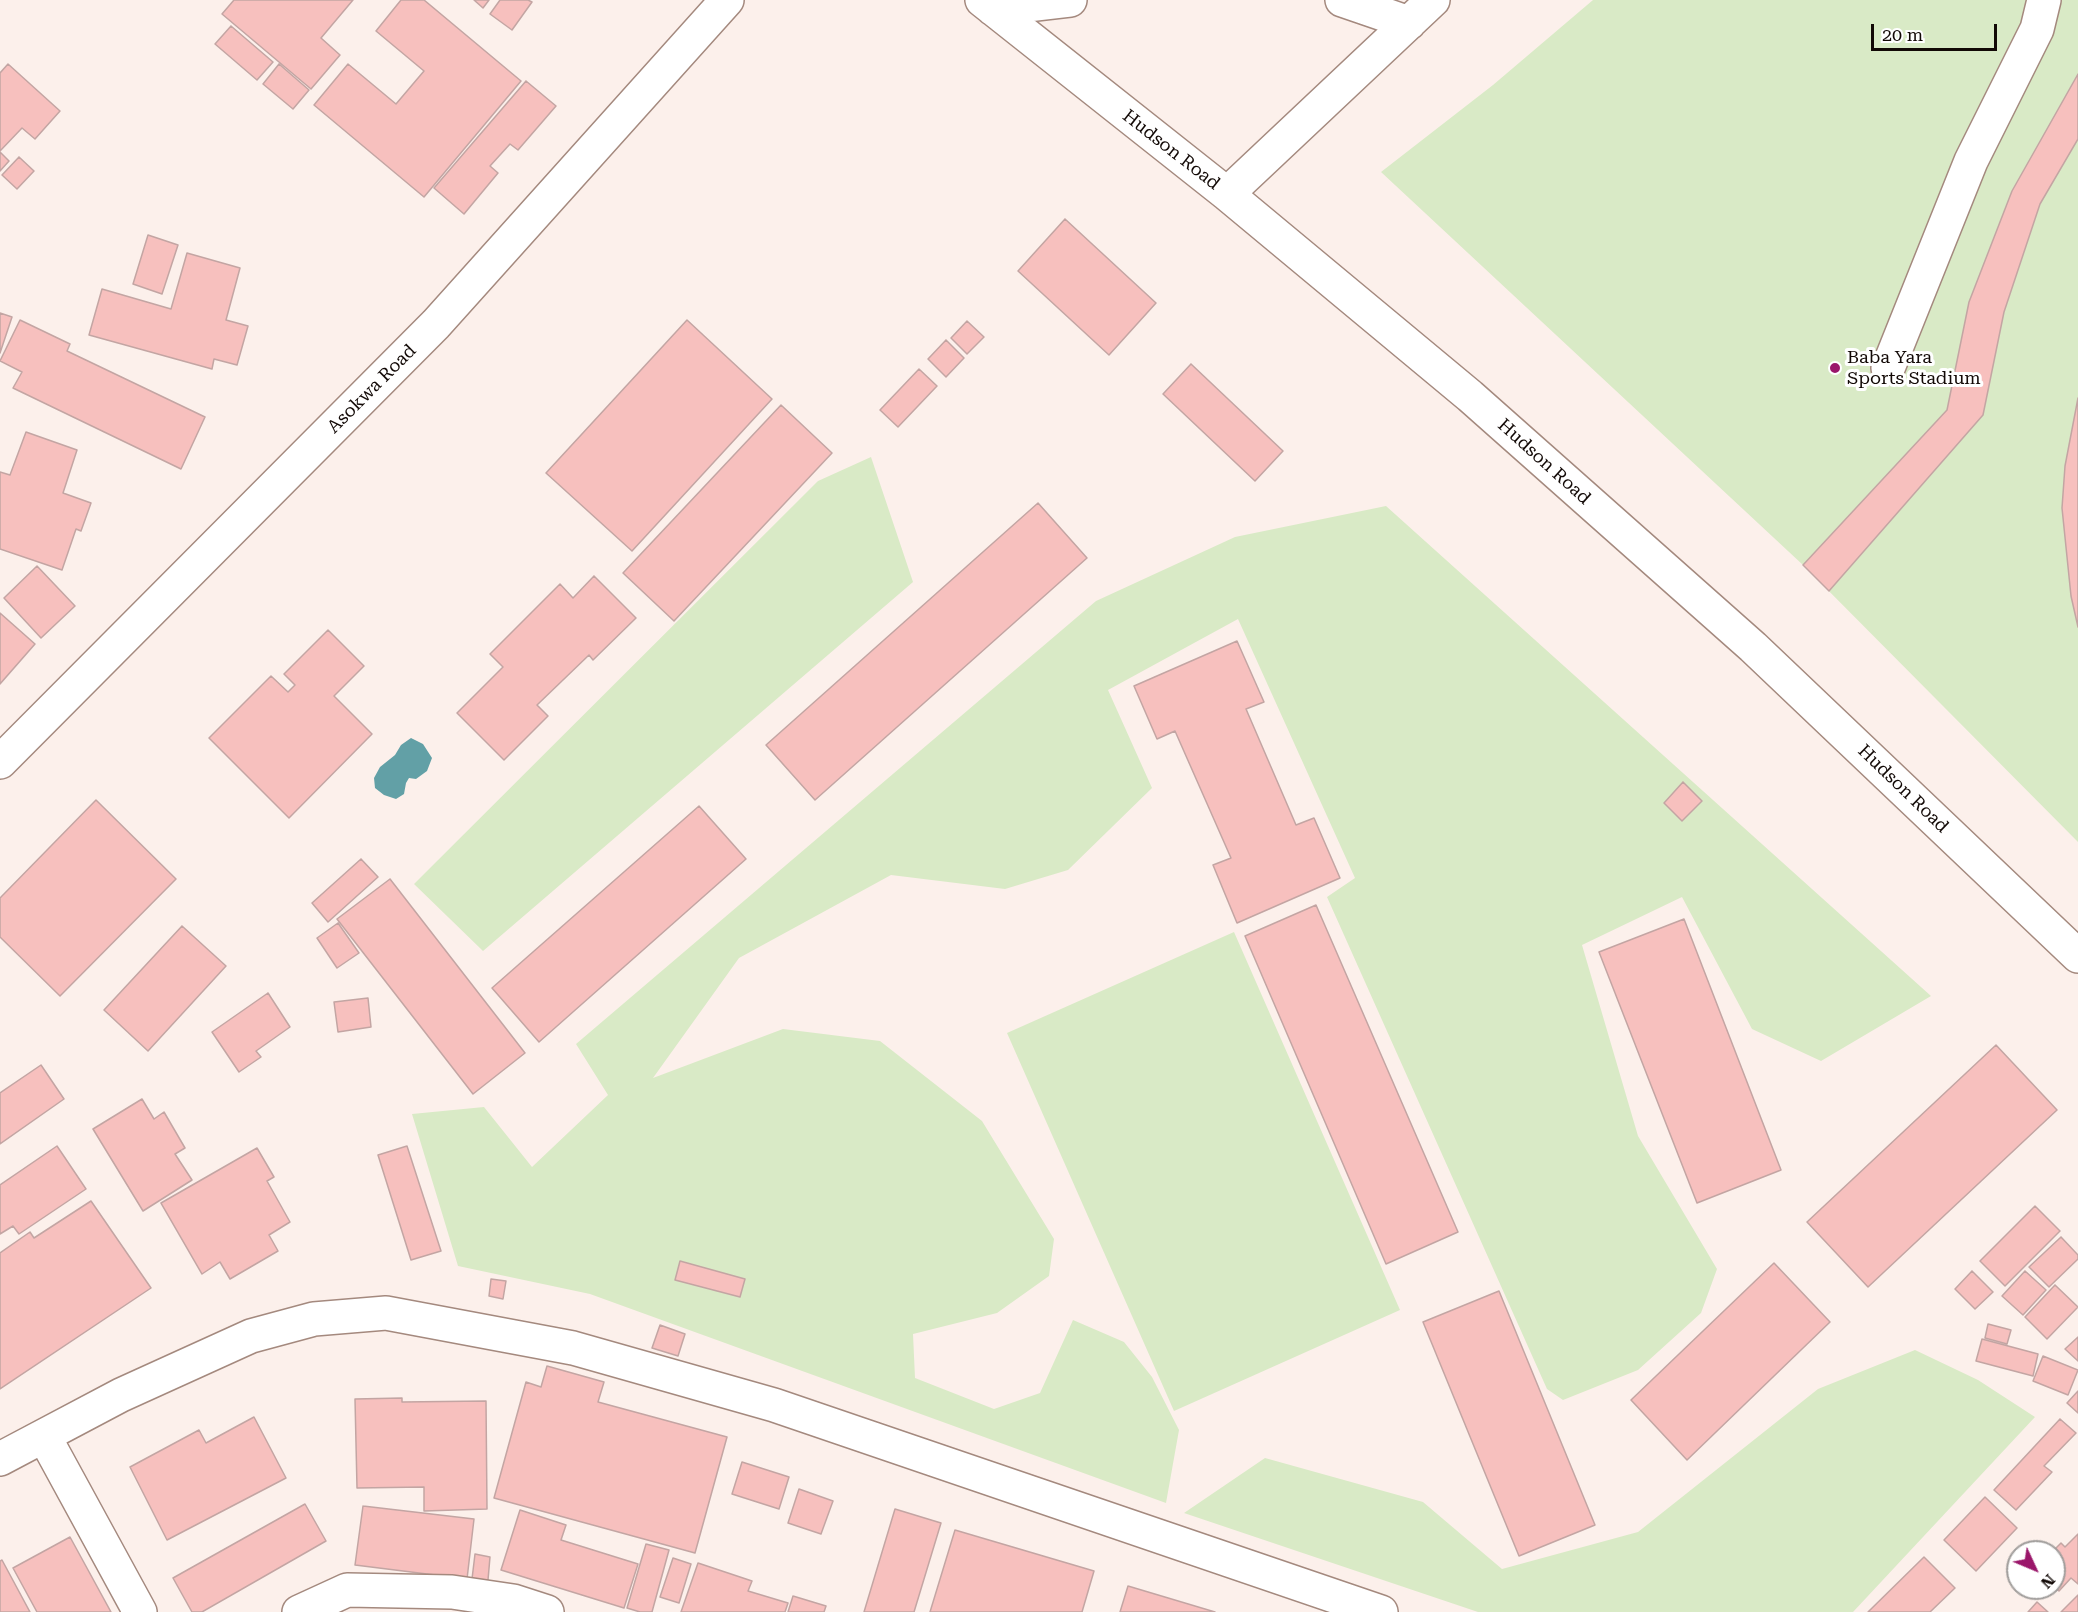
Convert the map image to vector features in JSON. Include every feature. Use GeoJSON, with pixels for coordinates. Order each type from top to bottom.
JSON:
{"type":"FeatureCollection","features":[{"type":"Feature","properties":{"kind":"street","name":"Asokwa Road"},"geometry":{"type":"LineString","coordinates":[[0,762],[436,324],[727,0]]}},
{"type":"Feature","properties":{"kind":"street"},"geometry":{"type":"LineString","coordinates":[[988,4],[1070,0]]}},
{"type":"Feature","properties":{"kind":"street"},"geometry":{"type":"LineString","coordinates":[[1342,0],[1408,23]]}},
{"type":"Feature","properties":{"kind":"street"},"geometry":{"type":"LineString","coordinates":[[1227,194],[1433,0]]}},
{"type":"Feature","properties":{"kind":"street"},"geometry":{"type":"LineString","coordinates":[[1888,368],[1971,161],[2037,29],[2044,0]]}},
{"type":"Feature","properties":{"kind":"street","name":"Hudson Road"},"geometry":{"type":"LineString","coordinates":[[988,4],[1227,194],[1470,396],[1753,647],[2078,956]]}},
{"type":"Feature","properties":{"kind":"street"},"geometry":{"type":"LineString","coordinates":[[0,1459],[121,1395],[251,1336],[314,1318],[386,1313],[573,1348],[774,1405],[1381,1612]]}},
{"type":"Feature","properties":{"kind":"street"},"geometry":{"type":"LineString","coordinates":[[44,1436],[140,1612]]}},
{"type":"Feature","properties":{"kind":"street"},"geometry":{"type":"LineString","coordinates":[[299,1612],[347,1590],[452,1592],[513,1601],[547,1612]]}},
{"type":"Feature","properties":{"kind":"green space","name":"Baba Yara Sports Stadium"},"geometry":{"type":"Polygon","coordinates":[[[1593,0],[2078,0],[2078,842],[1803,565],[1381,172],[1493,85],[1593,0]]]}},
{"type":"Feature","properties":{"kind":"green space"},"geometry":{"type":"Polygon","coordinates":[[[871,457],[913,582],[483,951],[414,884],[818,481],[871,457]]]}},
{"type":"Feature","properties":{"kind":"green space"},"geometry":{"type":"Polygon","coordinates":[[[1386,506],[1931,996],[1821,1061],[1752,1029],[1682,897],[1582,945],[1638,1136],[1717,1269],[1701,1313],[1638,1370],[1563,1400],[1547,1389],[1327,897],[1355,878],[1238,619],[1108,690],[1152,788],[1068,870],[1005,889],[891,875],[739,958],[653,1078],[783,1029],[880,1041],[982,1121],[1054,1239],[1049,1276],[997,1313],[913,1334],[915,1378],[994,1409],[1040,1393],[1073,1320],[1124,1342],[1152,1377],[1179,1430],[1166,1503],[590,1294],[458,1266],[412,1114],[484,1107],[532,1167],[608,1095],[576,1044],[1096,601],[1235,537],[1386,506]]]}},
{"type":"Feature","properties":{"kind":"green space"},"geometry":{"type":"Polygon","coordinates":[[[1234,932],[1400,1310],[1174,1411],[1007,1033],[1234,932]]]}},
{"type":"Feature","properties":{"kind":"green space"},"geometry":{"type":"Polygon","coordinates":[[[1915,1350],[1978,1380],[2035,1417],[1853,1612],[1478,1612],[1184,1513],[1265,1458],[1423,1502],[1502,1569],[1638,1532],[1818,1389],[1915,1350]]]}},
{"type":"Feature","properties":{"kind":"water"},"geometry":{"type":"Polygon","coordinates":[[[411,738],[423,744],[432,758],[427,771],[416,779],[409,778],[404,794],[396,799],[384,795],[375,788],[374,778],[380,767],[411,738]]]}},
{"type":"Feature","properties":{"kind":"building"},"geometry":{"type":"Polygon","coordinates":[[[234,0],[353,0],[321,38],[340,55],[311,89],[222,14],[234,0]]]}},
{"type":"Feature","properties":{"kind":"building"},"geometry":{"type":"Polygon","coordinates":[[[401,0],[424,0],[521,81],[424,197],[314,105],[348,64],[396,104],[424,71],[376,31],[401,0]]]}},
{"type":"Feature","properties":{"kind":"building"},"geometry":{"type":"Polygon","coordinates":[[[474,0],[489,0],[483,8],[474,0]]]}},
{"type":"Feature","properties":{"kind":"building"},"geometry":{"type":"Polygon","coordinates":[[[500,0],[532,2],[512,30],[490,14],[500,0]]]}},
{"type":"Feature","properties":{"kind":"building"},"geometry":{"type":"Polygon","coordinates":[[[231,26],[273,62],[257,80],[215,44],[231,26]]]}},
{"type":"Feature","properties":{"kind":"building"},"geometry":{"type":"Polygon","coordinates":[[[8,64],[60,111],[35,139],[22,128],[0,151],[0,73],[8,64]]]}},
{"type":"Feature","properties":{"kind":"building"},"geometry":{"type":"Polygon","coordinates":[[[279,64],[309,90],[293,109],[263,84],[279,64]]]}},
{"type":"Feature","properties":{"kind":"building"},"geometry":{"type":"Polygon","coordinates":[[[2078,74],[2078,139],[2040,204],[2004,312],[1983,415],[1829,591],[1803,565],[1947,410],[1969,302],[2012,191],[2078,74]]]}},
{"type":"Feature","properties":{"kind":"building"},"geometry":{"type":"Polygon","coordinates":[[[526,81],[556,106],[518,150],[510,144],[490,166],[498,173],[464,214],[434,188],[526,81]]]}},
{"type":"Feature","properties":{"kind":"building"},"geometry":{"type":"Polygon","coordinates":[[[0,152],[9,161],[0,171],[0,152]]]}},
{"type":"Feature","properties":{"kind":"building"},"geometry":{"type":"Polygon","coordinates":[[[19,157],[34,171],[17,189],[2,175],[19,157]]]}},
{"type":"Feature","properties":{"kind":"building"},"geometry":{"type":"Polygon","coordinates":[[[1065,219],[1156,303],[1109,355],[1018,271],[1065,219]]]}},
{"type":"Feature","properties":{"kind":"building"},"geometry":{"type":"Polygon","coordinates":[[[148,235],[178,245],[162,294],[133,284],[148,235]]]}},
{"type":"Feature","properties":{"kind":"building"},"geometry":{"type":"Polygon","coordinates":[[[187,253],[240,268],[226,320],[248,326],[237,365],[214,359],[212,369],[89,335],[102,289],[171,309],[187,253]]]}},
{"type":"Feature","properties":{"kind":"building"},"geometry":{"type":"Polygon","coordinates":[[[0,313],[12,317],[0,353],[0,313]]]}},
{"type":"Feature","properties":{"kind":"building"},"geometry":{"type":"Polygon","coordinates":[[[20,320],[70,344],[67,351],[205,417],[181,469],[13,388],[22,372],[0,361],[20,320]]]}},
{"type":"Feature","properties":{"kind":"building"},"geometry":{"type":"Polygon","coordinates":[[[687,320],[772,399],[632,551],[546,473],[687,320]]]}},
{"type":"Feature","properties":{"kind":"building"},"geometry":{"type":"Polygon","coordinates":[[[967,321],[984,337],[967,354],[951,338],[967,321]]]}},
{"type":"Feature","properties":{"kind":"building"},"geometry":{"type":"Polygon","coordinates":[[[946,340],[964,358],[946,377],[928,359],[946,340]]]}},
{"type":"Feature","properties":{"kind":"building"},"geometry":{"type":"Polygon","coordinates":[[[1191,364],[1283,451],[1255,481],[1163,394],[1191,364]]]}},
{"type":"Feature","properties":{"kind":"building"},"geometry":{"type":"Polygon","coordinates":[[[919,369],[937,386],[898,427],[880,410],[919,369]]]}},
{"type":"Feature","properties":{"kind":"building"},"geometry":{"type":"Polygon","coordinates":[[[2078,398],[2078,627],[2071,596],[2062,508],[2065,466],[2078,398]]]}},
{"type":"Feature","properties":{"kind":"building"},"geometry":{"type":"Polygon","coordinates":[[[781,405],[832,453],[674,621],[623,573],[781,405]]]}},
{"type":"Feature","properties":{"kind":"building"},"geometry":{"type":"Polygon","coordinates":[[[26,432],[77,450],[63,493],[91,503],[81,531],[76,529],[62,570],[0,549],[0,472],[10,475],[26,432]]]}},
{"type":"Feature","properties":{"kind":"building"},"geometry":{"type":"Polygon","coordinates":[[[1038,503],[1087,558],[815,800],[766,745],[1038,503]]]}},
{"type":"Feature","properties":{"kind":"building"},"geometry":{"type":"Polygon","coordinates":[[[37,566],[75,606],[41,638],[4,598],[37,566]]]}},
{"type":"Feature","properties":{"kind":"building"},"geometry":{"type":"Polygon","coordinates":[[[594,576],[636,618],[593,660],[589,655],[537,705],[548,716],[504,760],[457,713],[503,667],[490,654],[560,584],[573,598],[594,576]]]}},
{"type":"Feature","properties":{"kind":"building"},"geometry":{"type":"Polygon","coordinates":[[[0,613],[35,644],[0,684],[0,613]]]}},
{"type":"Feature","properties":{"kind":"building"},"geometry":{"type":"Polygon","coordinates":[[[328,630],[364,666],[334,696],[372,734],[289,818],[209,738],[271,676],[288,692],[295,685],[284,674],[328,630]]]}},
{"type":"Feature","properties":{"kind":"building"},"geometry":{"type":"Polygon","coordinates":[[[1237,641],[1264,702],[1246,709],[1296,825],[1314,818],[1340,878],[1237,923],[1213,865],[1231,858],[1175,731],[1157,739],[1134,686],[1237,641]]]}},
{"type":"Feature","properties":{"kind":"building"},"geometry":{"type":"Polygon","coordinates":[[[1683,782],[1702,801],[1682,821],[1664,803],[1683,782]]]}},
{"type":"Feature","properties":{"kind":"building"},"geometry":{"type":"Polygon","coordinates":[[[96,800],[176,879],[60,996],[0,937],[0,898],[96,800]]]}},
{"type":"Feature","properties":{"kind":"building"},"geometry":{"type":"Polygon","coordinates":[[[699,806],[746,859],[539,1042],[492,988],[699,806]]]}},
{"type":"Feature","properties":{"kind":"building"},"geometry":{"type":"Polygon","coordinates":[[[361,859],[378,877],[328,922],[312,903],[361,859]]]}},
{"type":"Feature","properties":{"kind":"building"},"geometry":{"type":"Polygon","coordinates":[[[390,879],[525,1053],[473,1094],[337,919],[390,879]]]}},
{"type":"Feature","properties":{"kind":"building"},"geometry":{"type":"Polygon","coordinates":[[[1316,905],[1458,1232],[1386,1264],[1245,936],[1316,905]]]}},
{"type":"Feature","properties":{"kind":"building"},"geometry":{"type":"Polygon","coordinates":[[[1684,919],[1781,1170],[1697,1203],[1599,952],[1684,919]]]}},
{"type":"Feature","properties":{"kind":"building"},"geometry":{"type":"Polygon","coordinates":[[[338,923],[359,953],[337,968],[317,938],[338,923]]]}},
{"type":"Feature","properties":{"kind":"building"},"geometry":{"type":"Polygon","coordinates":[[[182,926],[226,966],[148,1051],[104,1010],[182,926]]]}},
{"type":"Feature","properties":{"kind":"building"},"geometry":{"type":"Polygon","coordinates":[[[268,993],[290,1027],[256,1051],[261,1057],[239,1072],[212,1032],[268,993]]]}},
{"type":"Feature","properties":{"kind":"building"},"geometry":{"type":"Polygon","coordinates":[[[368,998],[371,1027],[338,1032],[334,1002],[368,998]]]}},
{"type":"Feature","properties":{"kind":"building"},"geometry":{"type":"Polygon","coordinates":[[[1996,1045],[2057,1110],[1868,1287],[1807,1222],[1996,1045]]]}},
{"type":"Feature","properties":{"kind":"building"},"geometry":{"type":"Polygon","coordinates":[[[41,1065],[64,1099],[0,1144],[0,1093],[41,1065]]]}},
{"type":"Feature","properties":{"kind":"building"},"geometry":{"type":"Polygon","coordinates":[[[142,1099],[154,1119],[164,1112],[185,1148],[175,1154],[192,1180],[143,1211],[93,1129],[142,1099]]]}},
{"type":"Feature","properties":{"kind":"building"},"geometry":{"type":"Polygon","coordinates":[[[57,1146],[86,1189],[19,1234],[13,1226],[0,1234],[0,1185],[57,1146]]]}},
{"type":"Feature","properties":{"kind":"building"},"geometry":{"type":"Polygon","coordinates":[[[407,1146],[441,1251],[411,1260],[378,1155],[407,1146]]]}},
{"type":"Feature","properties":{"kind":"building"},"geometry":{"type":"Polygon","coordinates":[[[257,1148],[274,1177],[267,1181],[290,1222],[269,1235],[278,1251],[230,1279],[220,1262],[202,1274],[161,1203],[257,1148]]]}},
{"type":"Feature","properties":{"kind":"building"},"geometry":{"type":"Polygon","coordinates":[[[91,1201],[151,1288],[0,1389],[0,1253],[30,1232],[34,1238],[91,1201]]]}},
{"type":"Feature","properties":{"kind":"building"},"geometry":{"type":"Polygon","coordinates":[[[2035,1206],[2060,1231],[2005,1286],[1980,1261],[2035,1206]]]}},
{"type":"Feature","properties":{"kind":"building"},"geometry":{"type":"Polygon","coordinates":[[[2061,1237],[2078,1255],[2078,1259],[2049,1287],[2029,1267],[2061,1237]]]}},
{"type":"Feature","properties":{"kind":"building"},"geometry":{"type":"Polygon","coordinates":[[[680,1261],[745,1279],[740,1297],[675,1280],[680,1261]]]}},
{"type":"Feature","properties":{"kind":"building"},"geometry":{"type":"Polygon","coordinates":[[[1774,1263],[1830,1322],[1687,1460],[1631,1400],[1774,1263]]]}},
{"type":"Feature","properties":{"kind":"building"},"geometry":{"type":"Polygon","coordinates":[[[1972,1271],[1993,1292],[1975,1309],[1955,1289],[1972,1271]]]}},
{"type":"Feature","properties":{"kind":"building"},"geometry":{"type":"Polygon","coordinates":[[[2025,1271],[2046,1290],[2023,1315],[2002,1296],[2025,1271]]]}},
{"type":"Feature","properties":{"kind":"building"},"geometry":{"type":"Polygon","coordinates":[[[491,1279],[506,1281],[503,1299],[489,1296],[491,1279]]]}},
{"type":"Feature","properties":{"kind":"building"},"geometry":{"type":"Polygon","coordinates":[[[2055,1285],[2078,1307],[2047,1339],[2025,1317],[2055,1285]]]}},
{"type":"Feature","properties":{"kind":"building"},"geometry":{"type":"Polygon","coordinates":[[[1499,1291],[1595,1525],[1519,1556],[1423,1322],[1499,1291]]]}},
{"type":"Feature","properties":{"kind":"building"},"geometry":{"type":"Polygon","coordinates":[[[1988,1324],[2011,1330],[2007,1344],[1985,1338],[1988,1324]]]}},
{"type":"Feature","properties":{"kind":"building"},"geometry":{"type":"Polygon","coordinates":[[[660,1325],[685,1334],[678,1356],[652,1348],[660,1325]]]}},
{"type":"Feature","properties":{"kind":"building"},"geometry":{"type":"Polygon","coordinates":[[[2078,1337],[2078,1361],[2065,1349],[2078,1337]]]}},
{"type":"Feature","properties":{"kind":"building"},"geometry":{"type":"Polygon","coordinates":[[[1982,1339],[2038,1354],[2033,1376],[1976,1361],[1982,1339]]]}},
{"type":"Feature","properties":{"kind":"building"},"geometry":{"type":"Polygon","coordinates":[[[2043,1356],[2078,1370],[2068,1395],[2033,1381],[2043,1356]]]}},
{"type":"Feature","properties":{"kind":"building"},"geometry":{"type":"Polygon","coordinates":[[[547,1366],[604,1382],[598,1402],[727,1437],[695,1553],[494,1498],[526,1382],[541,1387],[547,1366]]]}},
{"type":"Feature","properties":{"kind":"building"},"geometry":{"type":"Polygon","coordinates":[[[2078,1391],[2078,1413],[2067,1403],[2078,1391]]]}},
{"type":"Feature","properties":{"kind":"building"},"geometry":{"type":"Polygon","coordinates":[[[402,1398],[402,1402],[486,1401],[487,1509],[424,1511],[424,1487],[357,1488],[355,1399],[402,1398]]]}},
{"type":"Feature","properties":{"kind":"building"},"geometry":{"type":"Polygon","coordinates":[[[254,1417],[286,1478],[167,1540],[130,1467],[199,1430],[206,1443],[254,1417]]]}},
{"type":"Feature","properties":{"kind":"building"},"geometry":{"type":"Polygon","coordinates":[[[2060,1419],[2076,1433],[2044,1466],[2052,1472],[2016,1510],[1994,1490],[2060,1419]]]}},
{"type":"Feature","properties":{"kind":"building"},"geometry":{"type":"Polygon","coordinates":[[[742,1462],[789,1477],[779,1509],[732,1494],[742,1462]]]}},
{"type":"Feature","properties":{"kind":"building"},"geometry":{"type":"Polygon","coordinates":[[[799,1489],[833,1501],[821,1534],[788,1523],[799,1489]]]}},
{"type":"Feature","properties":{"kind":"building"},"geometry":{"type":"Polygon","coordinates":[[[1985,1497],[2017,1528],[1976,1571],[1944,1540],[1985,1497]]]}},
{"type":"Feature","properties":{"kind":"building"},"geometry":{"type":"Polygon","coordinates":[[[305,1504],[326,1541],[202,1612],[192,1612],[173,1578],[305,1504]]]}},
{"type":"Feature","properties":{"kind":"building"},"geometry":{"type":"Polygon","coordinates":[[[363,1506],[474,1519],[467,1579],[355,1565],[363,1506]]]}},
{"type":"Feature","properties":{"kind":"building"},"geometry":{"type":"Polygon","coordinates":[[[895,1509],[941,1523],[914,1612],[864,1612],[895,1509]]]}},
{"type":"Feature","properties":{"kind":"building"},"geometry":{"type":"Polygon","coordinates":[[[520,1510],[566,1525],[561,1540],[638,1564],[624,1608],[501,1570],[520,1510]]]}},
{"type":"Feature","properties":{"kind":"building"},"geometry":{"type":"Polygon","coordinates":[[[955,1530],[1094,1571],[1082,1612],[930,1612],[955,1530]]]}},
{"type":"Feature","properties":{"kind":"building"},"geometry":{"type":"Polygon","coordinates":[[[2078,1534],[2078,1584],[2071,1578],[2066,1583],[2066,1546],[2078,1534]]]}},
{"type":"Feature","properties":{"kind":"building"},"geometry":{"type":"Polygon","coordinates":[[[70,1537],[111,1612],[37,1612],[13,1568],[70,1537]]]}},
{"type":"Feature","properties":{"kind":"building"},"geometry":{"type":"Polygon","coordinates":[[[646,1544],[669,1550],[652,1612],[640,1612],[627,1608],[646,1544]]]}},
{"type":"Feature","properties":{"kind":"building"},"geometry":{"type":"Polygon","coordinates":[[[475,1554],[490,1557],[488,1580],[472,1579],[475,1554]]]}},
{"type":"Feature","properties":{"kind":"building"},"geometry":{"type":"Polygon","coordinates":[[[1924,1557],[1955,1588],[1930,1612],[1868,1612],[1924,1557]]]}},
{"type":"Feature","properties":{"kind":"building"},"geometry":{"type":"Polygon","coordinates":[[[673,1558],[691,1564],[679,1603],[660,1597],[673,1558]]]}},
{"type":"Feature","properties":{"kind":"building"},"geometry":{"type":"Polygon","coordinates":[[[2,1560],[30,1612],[0,1612],[0,1561],[2,1560]]]}},
{"type":"Feature","properties":{"kind":"building"},"geometry":{"type":"Polygon","coordinates":[[[698,1563],[752,1581],[748,1591],[788,1603],[785,1612],[681,1612],[698,1563]]]}},
{"type":"Feature","properties":{"kind":"building"},"geometry":{"type":"Polygon","coordinates":[[[1128,1586],[1215,1612],[1120,1612],[1128,1586]]]}},
{"type":"Feature","properties":{"kind":"building"},"geometry":{"type":"Polygon","coordinates":[[[2078,1595],[2078,1612],[2061,1612],[2078,1595]]]}},
{"type":"Feature","properties":{"kind":"building"},"geometry":{"type":"Polygon","coordinates":[[[793,1596],[826,1606],[824,1612],[788,1612],[793,1596]]]}},
{"type":"Feature","properties":{"kind":"building"},"geometry":{"type":"Polygon","coordinates":[[[2037,1602],[2048,1612],[2028,1612],[2037,1602]]]}},
{"type":"Feature","properties":{"kind":"place","name":"Baba Yara Sports Stadium"},"geometry":{"type":"Point","coordinates":[1835,368]}}]}
